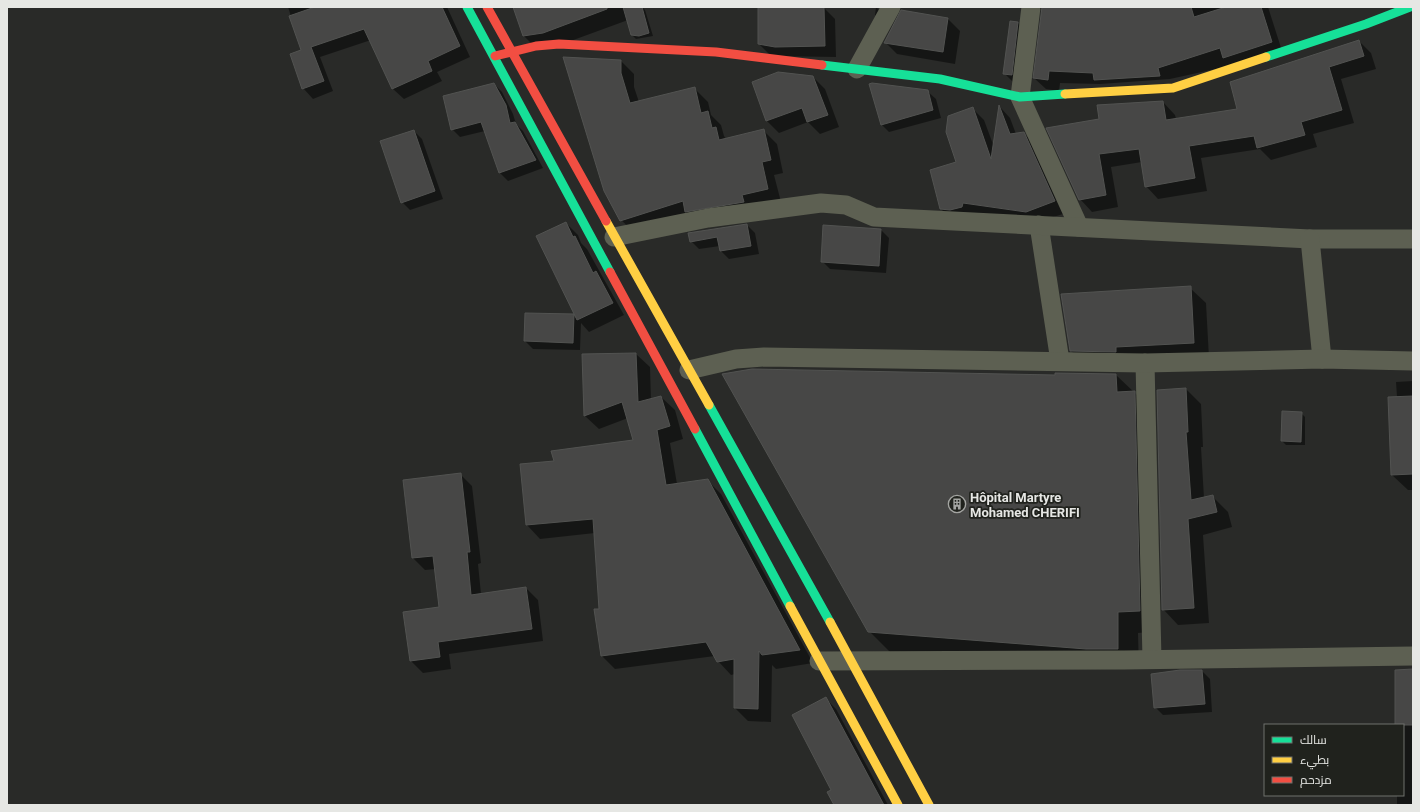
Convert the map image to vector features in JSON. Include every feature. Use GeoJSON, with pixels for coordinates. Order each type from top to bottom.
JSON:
{"type":"FeatureCollection","features":[{"type":"Feature","properties":{"kind":"main road"},"geometry":{"type":"LineString","coordinates":[[467,7],[495,56],[819,661],[898,805]]}},
{"type":"Feature","properties":{"kind":"main road"},"geometry":{"type":"LineString","coordinates":[[487,7],[510,51],[851,660],[929,805]]}},
{"type":"Feature","properties":{"kind":"main road"},"geometry":{"type":"LineString","coordinates":[[495,56],[510,51],[536,46],[560,44],[716,52],[940,79],[1020,97],[1173,88],[1366,24],[1410,7]]}},
{"type":"Feature","properties":{"kind":"street"},"geometry":{"type":"LineString","coordinates":[[857,69],[891,7]]}},
{"type":"Feature","properties":{"kind":"street"},"geometry":{"type":"LineString","coordinates":[[1032,7],[1020,97],[1079,227]]}},
{"type":"Feature","properties":{"kind":"street"},"geometry":{"type":"LineString","coordinates":[[614,237],[708,218],[821,203],[846,205],[874,217],[1310,239],[1413,239]]}},
{"type":"Feature","properties":{"kind":"street"},"geometry":{"type":"LineString","coordinates":[[1039,225],[1060,362]]}},
{"type":"Feature","properties":{"kind":"street"},"geometry":{"type":"LineString","coordinates":[[1310,239],[1322,358]]}},
{"type":"Feature","properties":{"kind":"street"},"geometry":{"type":"LineString","coordinates":[[689,370],[736,359],[764,357],[1145,363],[1322,358],[1413,361]]}},
{"type":"Feature","properties":{"kind":"street"},"geometry":{"type":"LineString","coordinates":[[1145,363],[1152,659]]}},
{"type":"Feature","properties":{"kind":"street"},"geometry":{"type":"LineString","coordinates":[[819,661],[1413,656]]}},
{"type":"Feature","properties":{"kind":"building"},"geometry":{"type":"Polygon","coordinates":[[[315,7],[442,7],[460,46],[428,61],[432,71],[392,89],[364,29],[311,47],[324,81],[302,89],[290,54],[301,50],[289,16],[315,7]]]}},
{"type":"Feature","properties":{"kind":"building"},"geometry":{"type":"Polygon","coordinates":[[[513,7],[607,7],[607,9],[543,33],[523,36],[513,7]]]}},
{"type":"Feature","properties":{"kind":"building"},"geometry":{"type":"Polygon","coordinates":[[[623,7],[642,7],[649,33],[639,36],[631,35],[623,7]]]}},
{"type":"Feature","properties":{"kind":"building"},"geometry":{"type":"Polygon","coordinates":[[[758,7],[824,7],[825,46],[775,47],[758,44],[758,7]]]}},
{"type":"Feature","properties":{"kind":"building"},"geometry":{"type":"Polygon","coordinates":[[[1042,7],[1191,7],[1194,17],[1226,7],[1261,7],[1272,42],[1223,58],[1220,48],[1158,68],[1160,76],[1094,80],[1093,73],[1049,71],[1048,80],[1033,78],[1042,7]]]}},
{"type":"Feature","properties":{"kind":"building"},"geometry":{"type":"Polygon","coordinates":[[[901,10],[948,18],[943,52],[884,43],[901,10]]]}},
{"type":"Feature","properties":{"kind":"building"},"geometry":{"type":"Polygon","coordinates":[[[1010,21],[1018,22],[1012,75],[1003,74],[1010,21]]]}},
{"type":"Feature","properties":{"kind":"building"},"geometry":{"type":"Polygon","coordinates":[[[1359,40],[1364,56],[1329,67],[1342,110],[1301,122],[1305,135],[1257,148],[1254,136],[1189,146],[1195,178],[1145,187],[1139,149],[1099,154],[1106,195],[1079,200],[1046,128],[1099,119],[1097,105],[1163,101],[1166,120],[1237,109],[1230,82],[1359,40]]]}},
{"type":"Feature","properties":{"kind":"building"},"geometry":{"type":"Polygon","coordinates":[[[563,57],[621,60],[621,73],[630,103],[695,87],[701,113],[708,111],[712,128],[716,127],[719,140],[764,129],[771,160],[762,162],[768,189],[742,195],[744,202],[685,212],[683,201],[620,221],[604,191],[563,57]]]}},
{"type":"Feature","properties":{"kind":"building"},"geometry":{"type":"Polygon","coordinates":[[[778,72],[813,76],[828,115],[807,122],[802,108],[766,121],[752,82],[778,72]]]}},
{"type":"Feature","properties":{"kind":"building"},"geometry":{"type":"Polygon","coordinates":[[[494,83],[506,105],[510,123],[515,122],[536,160],[499,173],[481,122],[451,130],[443,96],[494,83]]]}},
{"type":"Feature","properties":{"kind":"building"},"geometry":{"type":"Polygon","coordinates":[[[872,83],[928,90],[933,110],[881,125],[869,84],[872,83]]]}},
{"type":"Feature","properties":{"kind":"building"},"geometry":{"type":"Polygon","coordinates":[[[999,105],[1010,134],[1024,132],[1055,201],[1026,212],[963,203],[962,207],[950,210],[940,209],[930,170],[956,162],[946,132],[948,116],[973,107],[991,159],[999,105]]]}},
{"type":"Feature","properties":{"kind":"building"},"geometry":{"type":"Polygon","coordinates":[[[414,130],[435,191],[401,203],[380,141],[414,130]]]}},
{"type":"Feature","properties":{"kind":"building"},"geometry":{"type":"Polygon","coordinates":[[[566,222],[573,237],[575,236],[593,273],[596,271],[613,303],[577,320],[536,236],[566,222]]]}},
{"type":"Feature","properties":{"kind":"building"},"geometry":{"type":"Polygon","coordinates":[[[747,224],[751,246],[720,251],[717,237],[690,242],[688,233],[747,224]]]}},
{"type":"Feature","properties":{"kind":"building"},"geometry":{"type":"Polygon","coordinates":[[[823,225],[881,229],[879,266],[821,262],[823,225]]]}},
{"type":"Feature","properties":{"kind":"building"},"geometry":{"type":"Polygon","coordinates":[[[1191,286],[1194,343],[1116,347],[1116,352],[1070,351],[1061,294],[1191,286]]]}},
{"type":"Feature","properties":{"kind":"building"},"geometry":{"type":"Polygon","coordinates":[[[525,313],[574,314],[573,343],[524,341],[525,313]]]}},
{"type":"Feature","properties":{"kind":"building"},"geometry":{"type":"Polygon","coordinates":[[[636,353],[638,402],[661,396],[670,426],[657,430],[666,485],[708,479],[800,650],[762,655],[759,651],[758,709],[734,708],[734,659],[717,662],[706,642],[601,656],[594,609],[599,609],[593,519],[526,525],[520,464],[554,461],[551,451],[633,440],[622,402],[584,416],[582,354],[636,353]]]}},
{"type":"Feature","properties":{"kind":"building","name":"Hôpital Martyre Mohamed CHERIFI"},"geometry":{"type":"Polygon","coordinates":[[[752,369],[1055,375],[1055,373],[1116,374],[1117,392],[1135,391],[1140,611],[1118,612],[1118,649],[1086,649],[868,632],[722,374],[752,369]]]}},
{"type":"Feature","properties":{"kind":"building"},"geometry":{"type":"Polygon","coordinates":[[[1186,388],[1188,432],[1186,432],[1191,500],[1213,495],[1217,512],[1188,519],[1194,608],[1162,610],[1157,390],[1186,388]]]}},
{"type":"Feature","properties":{"kind":"building"},"geometry":{"type":"Polygon","coordinates":[[[1413,396],[1413,474],[1391,475],[1388,397],[1413,396]]]}},
{"type":"Feature","properties":{"kind":"building"},"geometry":{"type":"Polygon","coordinates":[[[1282,411],[1302,412],[1301,442],[1281,441],[1282,411]]]}},
{"type":"Feature","properties":{"kind":"building"},"geometry":{"type":"Polygon","coordinates":[[[461,473],[470,552],[467,552],[471,595],[526,587],[532,629],[438,642],[440,657],[410,661],[403,612],[439,607],[433,556],[412,558],[403,480],[461,473]]]}},
{"type":"Feature","properties":{"kind":"building"},"geometry":{"type":"Polygon","coordinates":[[[1413,669],[1413,725],[1395,724],[1395,670],[1413,669]]]}},
{"type":"Feature","properties":{"kind":"building"},"geometry":{"type":"Polygon","coordinates":[[[1180,670],[1202,670],[1205,704],[1154,708],[1151,674],[1180,670]]]}},
{"type":"Feature","properties":{"kind":"building"},"geometry":{"type":"Polygon","coordinates":[[[826,697],[884,805],[834,805],[827,792],[831,790],[792,715],[826,697]]]}},
{"type":"Feature","properties":{"kind":"traffic: fast"},"geometry":{"type":"LineString","coordinates":[[467,7],[610,272]]}},
{"type":"Feature","properties":{"kind":"traffic: fast"},"geometry":{"type":"LineString","coordinates":[[1266,57],[1366,24],[1410,7]]}},
{"type":"Feature","properties":{"kind":"traffic: fast"},"geometry":{"type":"LineString","coordinates":[[822,65],[940,79],[1020,97],[1065,94]]}},
{"type":"Feature","properties":{"kind":"traffic: fast"},"geometry":{"type":"LineString","coordinates":[[709,405],[830,622]]}},
{"type":"Feature","properties":{"kind":"traffic: fast"},"geometry":{"type":"LineString","coordinates":[[695,429],[790,606]]}},
{"type":"Feature","properties":{"kind":"traffic: slow"},"geometry":{"type":"LineString","coordinates":[[1065,94],[1173,88],[1266,57]]}},
{"type":"Feature","properties":{"kind":"traffic: slow"},"geometry":{"type":"LineString","coordinates":[[606,221],[709,405]]}},
{"type":"Feature","properties":{"kind":"traffic: slow"},"geometry":{"type":"LineString","coordinates":[[790,606],[898,805]]}},
{"type":"Feature","properties":{"kind":"traffic: slow"},"geometry":{"type":"LineString","coordinates":[[830,622],[929,805]]}},
{"type":"Feature","properties":{"kind":"traffic: jam"},"geometry":{"type":"LineString","coordinates":[[487,7],[606,221]]}},
{"type":"Feature","properties":{"kind":"traffic: jam"},"geometry":{"type":"LineString","coordinates":[[495,56],[536,46],[559,44],[716,52],[822,65]]}},
{"type":"Feature","properties":{"kind":"traffic: jam"},"geometry":{"type":"LineString","coordinates":[[610,272],[695,429]]}},
{"type":"Feature","properties":{"kind":"place","name":"Hôpital Martyre Mohamed CHERIFI"},"geometry":{"type":"Point","coordinates":[957,504]}}]}
